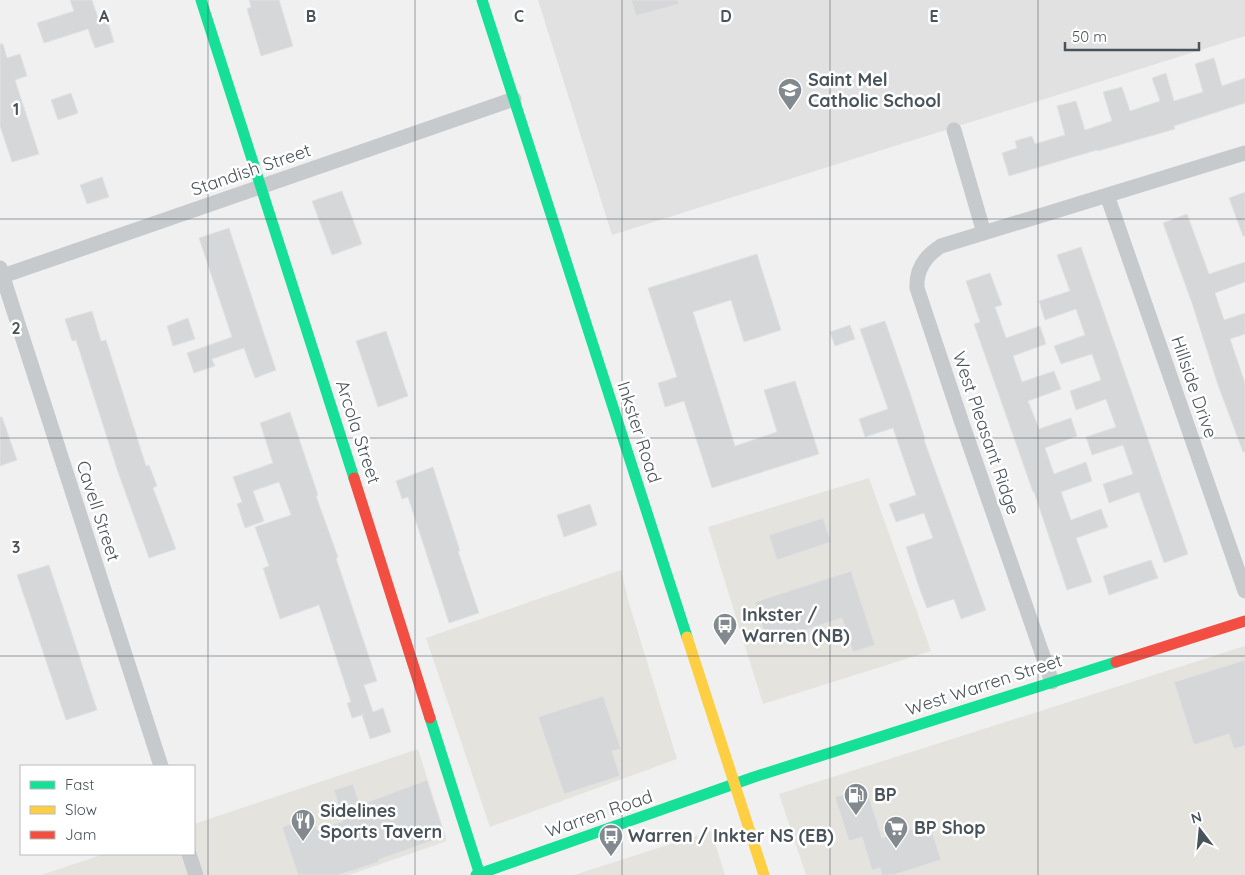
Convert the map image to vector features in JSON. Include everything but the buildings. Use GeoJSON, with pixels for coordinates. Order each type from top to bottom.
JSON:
{"type":"FeatureCollection","features":[{"type":"Feature","properties":{"kind":"main road","name":"Arcola Street"},"geometry":{"type":"LineString","coordinates":[[201,0],[262,185],[478,875]]}},
{"type":"Feature","properties":{"kind":"main road","name":"Inkster Road"},"geometry":{"type":"LineString","coordinates":[[482,0],[764,875]]}},
{"type":"Feature","properties":{"kind":"main road","name":"West Warren Street"},"geometry":{"type":"LineString","coordinates":[[734,786],[754,777],[1245,621]]}},
{"type":"Feature","properties":{"kind":"main road","name":"Warren Road"},"geometry":{"type":"LineString","coordinates":[[478,875],[734,786]]}},
{"type":"Feature","properties":{"kind":"street","name":"Standish Street"},"geometry":{"type":"LineString","coordinates":[[1,273],[514,99]]}},
{"type":"Feature","properties":{"kind":"street"},"geometry":{"type":"LineString","coordinates":[[954,130],[984,233]]}},
{"type":"Feature","properties":{"kind":"street","name":"West Pleasant Ridge"},"geometry":{"type":"LineString","coordinates":[[1052,682],[917,288],[919,269],[931,252],[941,246],[1245,153]]}},
{"type":"Feature","properties":{"kind":"street","name":"Hillside Drive"},"geometry":{"type":"LineString","coordinates":[[1107,195],[1245,591]]}},
{"type":"Feature","properties":{"kind":"street","name":"Cavell Street"},"geometry":{"type":"LineString","coordinates":[[1,273],[161,765]]}},
{"type":"Feature","properties":{"kind":"street"},"geometry":{"type":"LineString","coordinates":[[189,855],[196,875]]}},
{"type":"Feature","properties":{"kind":"shaded area","name":"Saint Mel Catholic School"},"geometry":{"type":"Polygon","coordinates":[[[538,0],[1245,0],[1245,36],[612,235],[538,0]]]}},
{"type":"Feature","properties":{"kind":"shaded area"},"geometry":{"type":"Polygon","coordinates":[[[869,478],[931,651],[763,704],[708,527],[869,478]]]}},
{"type":"Feature","properties":{"kind":"shaded area"},"geometry":{"type":"Polygon","coordinates":[[[621,570],[629,603],[677,759],[490,827],[426,638],[621,570]]]}},
{"type":"Feature","properties":{"kind":"shaded area"},"geometry":{"type":"Polygon","coordinates":[[[1245,646],[1245,875],[806,875],[779,794],[1245,646]]]}},
{"type":"Feature","properties":{"kind":"shaded area"},"geometry":{"type":"Polygon","coordinates":[[[418,749],[447,841],[349,875],[41,875],[101,855],[195,855],[195,824],[418,749]]]}},
{"type":"Feature","properties":{"kind":"shaded area"},"geometry":{"type":"Polygon","coordinates":[[[711,831],[725,875],[574,875],[711,831]]]}},
{"type":"Feature","properties":{"kind":"traffic: fast"},"geometry":{"type":"LineString","coordinates":[[201,0],[354,478]]}},
{"type":"Feature","properties":{"kind":"traffic: fast"},"geometry":{"type":"LineString","coordinates":[[482,0],[687,637]]}},
{"type":"Feature","properties":{"kind":"traffic: fast"},"geometry":{"type":"LineString","coordinates":[[476,875],[754,777],[1116,662]]}},
{"type":"Feature","properties":{"kind":"traffic: fast"},"geometry":{"type":"LineString","coordinates":[[430,718],[480,875]]}},
{"type":"Feature","properties":{"kind":"traffic: slow"},"geometry":{"type":"LineString","coordinates":[[687,637],[764,875]]}},
{"type":"Feature","properties":{"kind":"traffic: jam"},"geometry":{"type":"LineString","coordinates":[[354,478],[430,718]]}},
{"type":"Feature","properties":{"kind":"traffic: jam"},"geometry":{"type":"LineString","coordinates":[[1116,662],[1245,621]]}},
{"type":"Feature","properties":{"kind":"place","name":"Saint Mel Catholic School"},"geometry":{"type":"Point","coordinates":[790,111]}},
{"type":"Feature","properties":{"kind":"place","name":"Inkster / Warren (NB)"},"geometry":{"type":"Point","coordinates":[725,646]}},
{"type":"Feature","properties":{"kind":"place","name":"BP"},"geometry":{"type":"Point","coordinates":[856,816]}},
{"type":"Feature","properties":{"kind":"place","name":"Sidelines Sports Tavern"},"geometry":{"type":"Point","coordinates":[303,842]}},
{"type":"Feature","properties":{"kind":"place","name":"BP Shop"},"geometry":{"type":"Point","coordinates":[896,849]}},
{"type":"Feature","properties":{"kind":"place","name":"Warren / Inkter NS (EB)"},"geometry":{"type":"Point","coordinates":[611,857]}}]}
